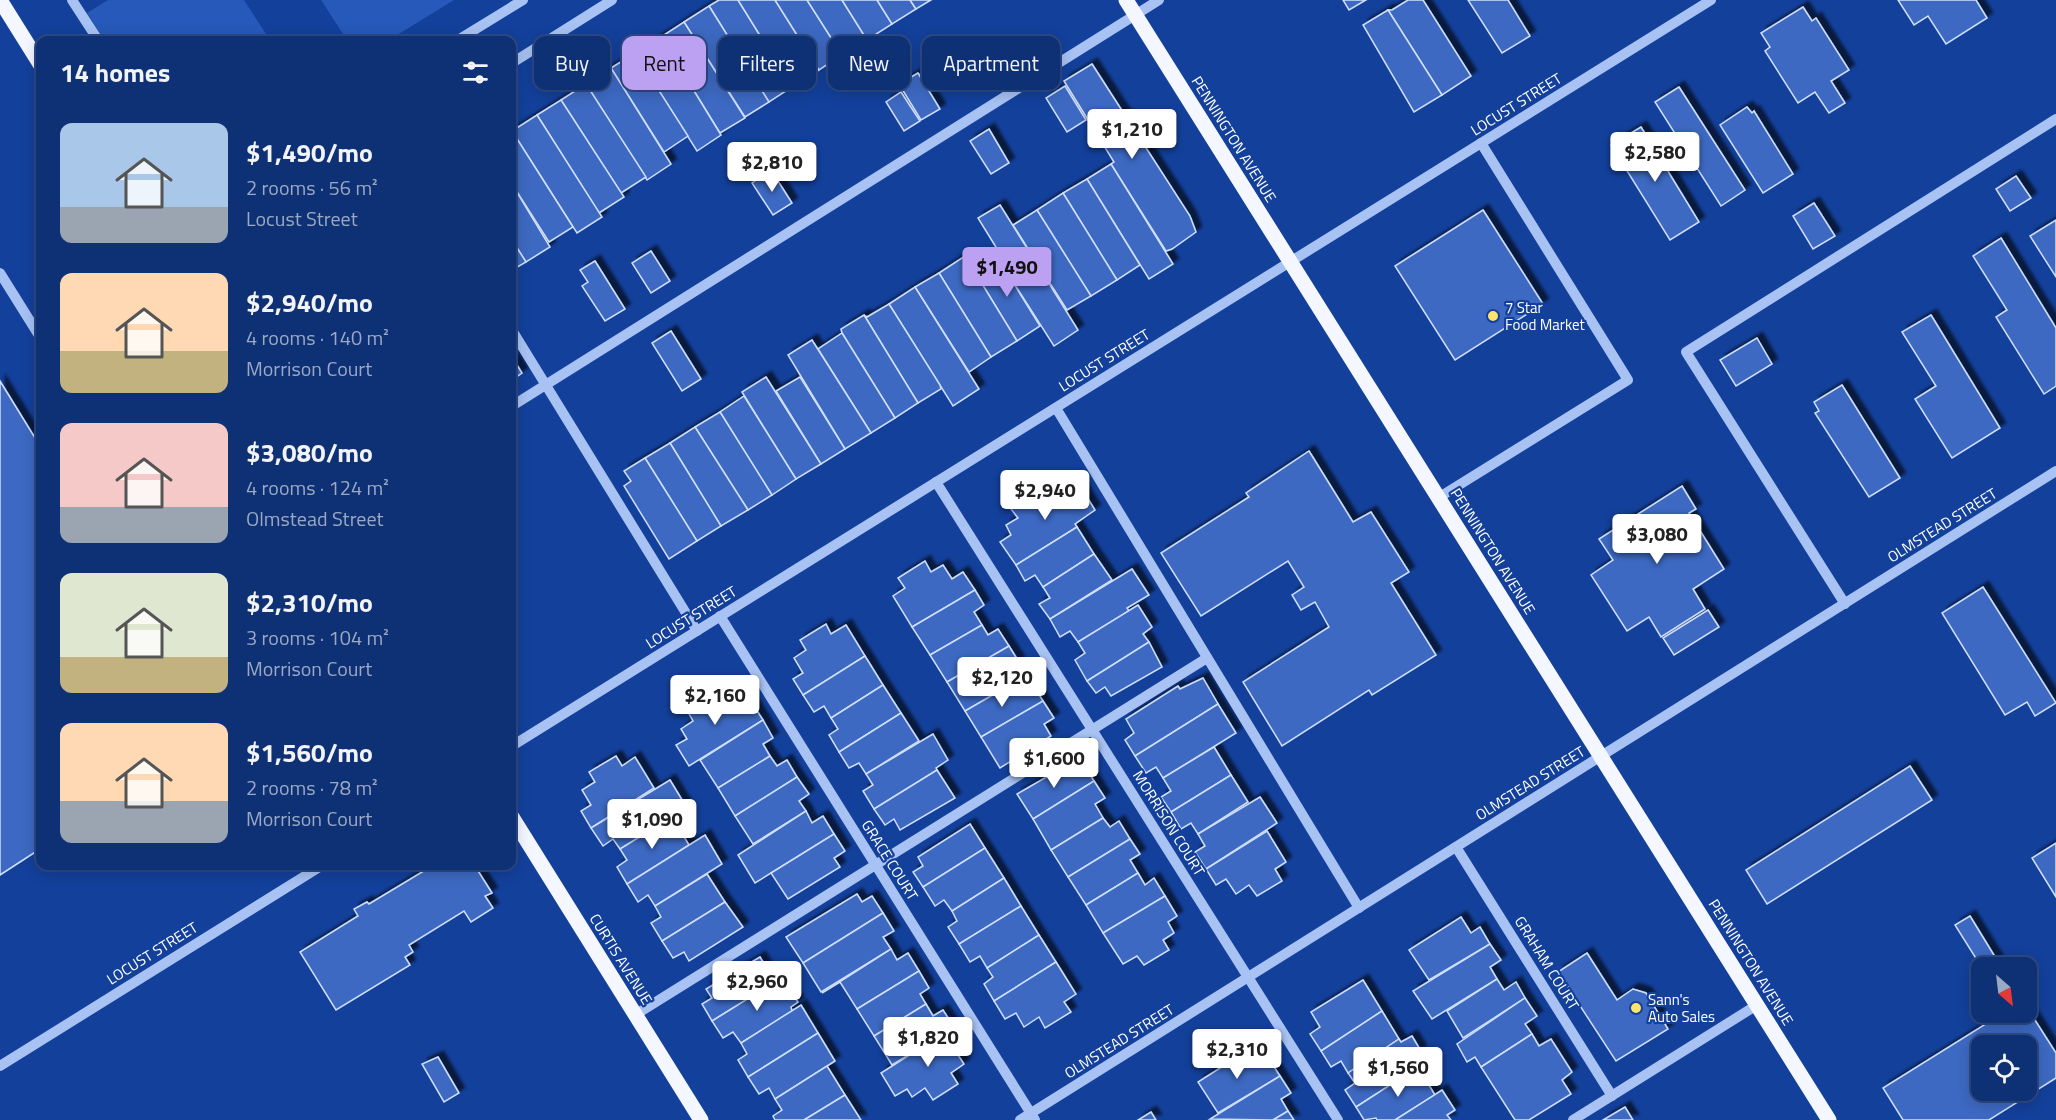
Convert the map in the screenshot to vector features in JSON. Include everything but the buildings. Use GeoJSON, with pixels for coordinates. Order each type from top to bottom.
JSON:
{"type":"FeatureCollection","features":[{"type":"Feature","properties":{"kind":"main road"},"geometry":{"type":"LineString","coordinates":[[0,0],[36,58]]}},
{"type":"Feature","properties":{"kind":"main road","name":"PENNINGTON AVENUE"},"geometry":{"type":"LineString","coordinates":[[1126,0],[1829,1120]]}},
{"type":"Feature","properties":{"kind":"main road","name":"CURTIS AVENUE"},"geometry":{"type":"LineString","coordinates":[[516,823],[701,1120]]}},
{"type":"Feature","properties":{"kind":"street"},"geometry":{"type":"LineString","coordinates":[[72,0],[95,36]]}},
{"type":"Feature","properties":{"kind":"street"},"geometry":{"type":"LineString","coordinates":[[464,36],[523,0]]}},
{"type":"Feature","properties":{"kind":"street"},"geometry":{"type":"LineString","coordinates":[[516,60],[612,0]]}},
{"type":"Feature","properties":{"kind":"street"},"geometry":{"type":"LineString","coordinates":[[516,403],[1160,0]]}},
{"type":"Feature","properties":{"kind":"street","name":"LOCUST STREET"},"geometry":{"type":"LineString","coordinates":[[516,744],[1711,0]]}},
{"type":"Feature","properties":{"kind":"street"},"geometry":{"type":"LineString","coordinates":[[1845,603],[1686,352],[2056,119]]}},
{"type":"Feature","properties":{"kind":"street"},"geometry":{"type":"LineString","coordinates":[[1438,498],[1628,380],[1481,143]]}},
{"type":"Feature","properties":{"kind":"street"},"geometry":{"type":"LineString","coordinates":[[0,273],[36,331]]}},
{"type":"Feature","properties":{"kind":"street"},"geometry":{"type":"LineString","coordinates":[[516,337],[697,631]]}},
{"type":"Feature","properties":{"kind":"street"},"geometry":{"type":"LineString","coordinates":[[1056,408],[1359,908]]}},
{"type":"Feature","properties":{"kind":"street","name":"OLMSTEAD STREET"},"geometry":{"type":"LineString","coordinates":[[1020,1120],[1033,1117],[1359,908],[2056,471]]}},
{"type":"Feature","properties":{"kind":"street","name":"MORRISON COURT"},"geometry":{"type":"LineString","coordinates":[[936,482],[1338,1120]]}},
{"type":"Feature","properties":{"kind":"street","name":"GRACE COURT"},"geometry":{"type":"LineString","coordinates":[[720,616],[1033,1117]]}},
{"type":"Feature","properties":{"kind":"street"},"geometry":{"type":"LineString","coordinates":[[635,1015],[1207,658]]}},
{"type":"Feature","properties":{"kind":"street","name":"GRAHAM COURT"},"geometry":{"type":"LineString","coordinates":[[1456,847],[1612,1096]]}},
{"type":"Feature","properties":{"kind":"street","name":"LOCUST STREET"},"geometry":{"type":"LineString","coordinates":[[0,1066],[315,870]]}},
{"type":"Feature","properties":{"kind":"street"},"geometry":{"type":"LineString","coordinates":[[1573,1120],[1757,1005]]}},
{"type":"Feature","properties":{"kind":"shaded area"},"geometry":{"type":"Polygon","coordinates":[[[108,0],[244,0],[267,36],[101,36],[87,13],[108,0]]]}},
{"type":"Feature","properties":{"kind":"shaded area"},"geometry":{"type":"Polygon","coordinates":[[[321,0],[454,0],[396,36],[344,36],[321,0]]]}},
{"type":"Feature","properties":{"kind":"place","name":"7 Star Food Market"},"geometry":{"type":"Point","coordinates":[1493,316]}},
{"type":"Feature","properties":{"kind":"place","name":"Sann's Auto Sales"},"geometry":{"type":"Point","coordinates":[1636,1008]}}]}
